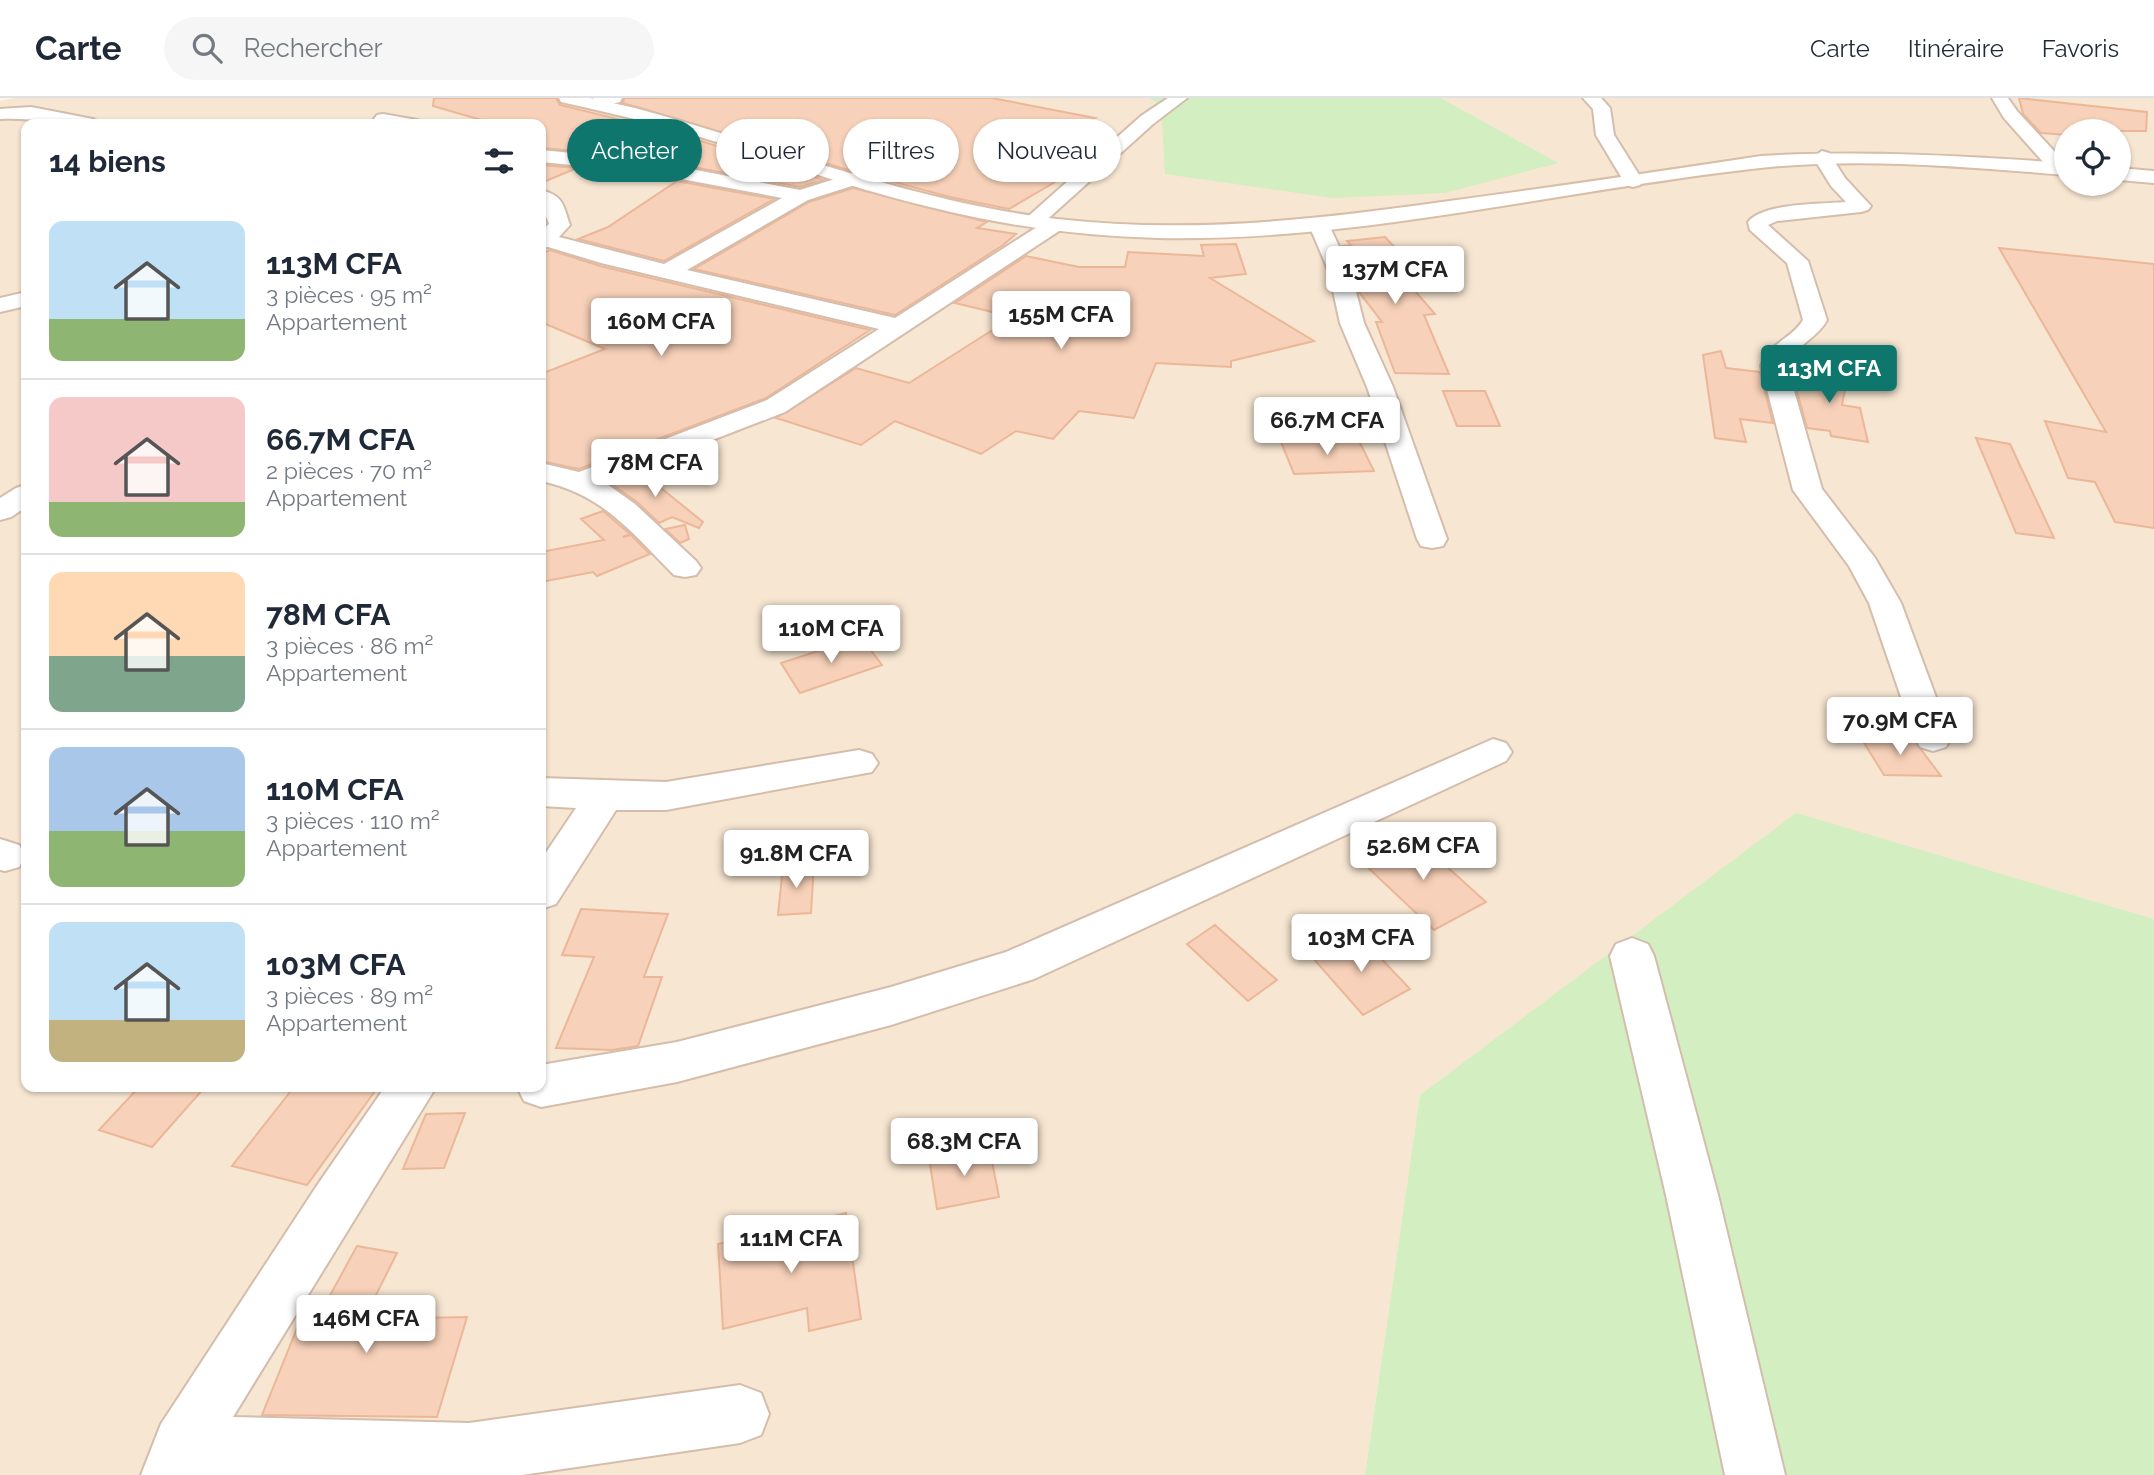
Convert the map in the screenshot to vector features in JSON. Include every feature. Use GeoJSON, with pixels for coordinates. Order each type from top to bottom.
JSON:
{"type":"FeatureCollection","features":[{"type":"Feature","properties":{"kind":"street"},"geometry":{"type":"LineString","coordinates":[[566,98],[605,101],[843,175]]}},
{"type":"Feature","properties":{"kind":"street"},"geometry":{"type":"LineString","coordinates":[[581,481],[776,406],[898,326],[1044,223],[1147,120],[1179,98]]}},
{"type":"Feature","properties":{"kind":"street"},"geometry":{"type":"LineString","coordinates":[[1591,98],[1601,108],[1605,135],[1633,181]]}},
{"type":"Feature","properties":{"kind":"street"},"geometry":{"type":"LineString","coordinates":[[2000,98],[2010,114],[2054,159]]}},
{"type":"Feature","properties":{"kind":"street"},"geometry":{"type":"LineString","coordinates":[[0,114],[32,112],[68,119]]}},
{"type":"Feature","properties":{"kind":"street"},"geometry":{"type":"LineString","coordinates":[[546,156],[644,166],[801,197]]}},
{"type":"Feature","properties":{"kind":"street"},"geometry":{"type":"LineString","coordinates":[[866,182],[951,205],[1044,223],[1216,232],[1319,225],[1761,162],[1822,157],[1900,158],[2054,168]]}},
{"type":"Feature","properties":{"kind":"street"},"geometry":{"type":"LineString","coordinates":[[1822,157],[1838,182],[1861,206],[1773,215],[1758,222],[1757,226],[1800,267],[1815,320],[1812,328],[1779,354],[1774,366],[1808,490],[1864,565],[1885,603],[1933,738]]}},
{"type":"Feature","properties":{"kind":"street"},"geometry":{"type":"LineString","coordinates":[[2131,175],[2154,177]]}},
{"type":"Feature","properties":{"kind":"street"},"geometry":{"type":"LineString","coordinates":[[667,272],[801,197],[846,182]]}},
{"type":"Feature","properties":{"kind":"street"},"geometry":{"type":"LineString","coordinates":[[546,198],[551,200],[559,216],[560,225],[546,237]]}},
{"type":"Feature","properties":{"kind":"street"},"geometry":{"type":"LineString","coordinates":[[1319,225],[1340,272],[1352,323],[1380,387],[1432,540]]}},
{"type":"Feature","properties":{"kind":"street"},"geometry":{"type":"LineString","coordinates":[[546,241],[898,326]]}},
{"type":"Feature","properties":{"kind":"street"},"geometry":{"type":"LineString","coordinates":[[0,305],[21,300]]}},
{"type":"Feature","properties":{"kind":"street"},"geometry":{"type":"LineString","coordinates":[[546,473],[581,481],[618,505],[685,568]]}},
{"type":"Feature","properties":{"kind":"street"},"geometry":{"type":"LineString","coordinates":[[0,511],[21,497]]}},
{"type":"Feature","properties":{"kind":"street"},"geometry":{"type":"LineString","coordinates":[[546,1085],[677,1062],[891,1006],[1018,966],[1493,752]]}},
{"type":"Feature","properties":{"kind":"street"},"geometry":{"type":"LineString","coordinates":[[546,792],[666,796],[859,763]]}},
{"type":"Feature","properties":{"kind":"street"},"geometry":{"type":"LineString","coordinates":[[546,885],[605,796]]}},
{"type":"Feature","properties":{"kind":"street"},"geometry":{"type":"LineString","coordinates":[[1632,956],[1692,1195],[1755,1475]]}},
{"type":"Feature","properties":{"kind":"street"},"geometry":{"type":"LineString","coordinates":[[177,1460],[334,1204],[409,1092]]}},
{"type":"Feature","properties":{"kind":"street"},"geometry":{"type":"LineString","coordinates":[[177,1460],[468,1453],[740,1414]]}},
{"type":"Feature","properties":{"kind":"shaded area"},"geometry":{"type":"Polygon","coordinates":[[[14,98],[1149,98],[1161,106],[1557,163],[1441,98],[2154,98],[2154,919],[1796,814],[1420,1095],[1365,1475],[0,1475],[0,101],[14,98]]]}},
{"type":"Feature","properties":{"kind":"green space"},"geometry":{"type":"Polygon","coordinates":[[[1149,98],[1441,98],[1558,163],[1445,193],[1333,198],[1165,174],[1161,106],[1149,98]]]}},
{"type":"Feature","properties":{"kind":"green space"},"geometry":{"type":"Polygon","coordinates":[[[1796,813],[2154,919],[2154,1475],[1365,1475],[1420,1095],[1796,813]]]}},
{"type":"Feature","properties":{"kind":"building"},"geometry":{"type":"Polygon","coordinates":[[[434,98],[556,98],[560,105],[617,119],[567,119],[567,150],[546,148],[546,119],[478,119],[433,106],[434,98]]]}},
{"type":"Feature","properties":{"kind":"building"},"geometry":{"type":"Polygon","coordinates":[[[624,98],[992,98],[1095,118],[973,119],[973,182],[1055,182],[1009,209],[894,182],[959,182],[959,119],[843,119],[843,168],[829,164],[829,119],[716,119],[716,131],[702,126],[702,119],[677,119],[623,103],[624,98]]]}},
{"type":"Feature","properties":{"kind":"building"},"geometry":{"type":"Polygon","coordinates":[[[2019,98],[2147,112],[2146,131],[2131,131],[2131,119],[2054,119],[2054,134],[2041,133],[2023,114],[2019,98]]]}},
{"type":"Feature","properties":{"kind":"building"},"geometry":{"type":"Polygon","coordinates":[[[702,141],[716,146],[716,171],[702,169],[702,141]]]}},
{"type":"Feature","properties":{"kind":"building"},"geometry":{"type":"Polygon","coordinates":[[[546,165],[567,167],[567,172],[546,181],[546,165]]]}},
{"type":"Feature","properties":{"kind":"building"},"geometry":{"type":"Polygon","coordinates":[[[676,182],[774,199],[664,261],[578,239],[608,227],[676,182]]]}},
{"type":"Feature","properties":{"kind":"building"},"geometry":{"type":"Polygon","coordinates":[[[773,182],[817,182],[800,187],[773,182]]]}},
{"type":"Feature","properties":{"kind":"building"},"geometry":{"type":"Polygon","coordinates":[[[853,188],[987,222],[977,228],[1016,234],[895,315],[694,269],[809,202],[853,188]]]}},
{"type":"Feature","properties":{"kind":"building"},"geometry":{"type":"Polygon","coordinates":[[[1385,237],[1420,274],[1402,276],[1435,314],[1424,315],[1449,374],[1395,373],[1376,322],[1382,322],[1359,292],[1342,246],[1351,245],[1347,241],[1385,237]]]}},
{"type":"Feature","properties":{"kind":"building"},"geometry":{"type":"Polygon","coordinates":[[[1236,244],[1246,274],[1210,278],[1314,341],[1231,361],[1231,367],[1156,363],[1134,418],[1079,411],[1053,439],[1016,431],[981,454],[895,421],[861,445],[776,418],[856,368],[909,383],[1013,317],[955,303],[1026,256],[1079,267],[1125,267],[1128,252],[1204,256],[1201,245],[1236,244]]]}},
{"type":"Feature","properties":{"kind":"building"},"geometry":{"type":"Polygon","coordinates":[[[1999,248],[2154,264],[2154,528],[2115,522],[2095,482],[2068,478],[2045,421],[2106,432],[1999,248]]]}},
{"type":"Feature","properties":{"kind":"building"},"geometry":{"type":"Polygon","coordinates":[[[550,250],[600,266],[870,330],[766,398],[579,469],[546,462],[546,372],[605,349],[546,324],[546,252],[550,250]]]}},
{"type":"Feature","properties":{"kind":"building"},"geometry":{"type":"Polygon","coordinates":[[[1721,351],[1726,368],[1760,372],[1773,423],[1740,419],[1746,442],[1715,438],[1703,355],[1721,351]]]}},
{"type":"Feature","properties":{"kind":"building"},"geometry":{"type":"Polygon","coordinates":[[[1813,368],[1848,375],[1842,405],[1860,408],[1868,442],[1831,436],[1830,431],[1807,428],[1793,376],[1810,378],[1813,368]]]}},
{"type":"Feature","properties":{"kind":"building"},"geometry":{"type":"Polygon","coordinates":[[[1443,391],[1485,391],[1500,426],[1457,426],[1443,391]]]}},
{"type":"Feature","properties":{"kind":"building"},"geometry":{"type":"Polygon","coordinates":[[[1976,438],[2010,444],[2054,538],[2016,533],[1976,438]]]}},
{"type":"Feature","properties":{"kind":"building"},"geometry":{"type":"Polygon","coordinates":[[[1358,439],[1374,471],[1294,474],[1281,442],[1358,439]]]}},
{"type":"Feature","properties":{"kind":"building"},"geometry":{"type":"Polygon","coordinates":[[[640,471],[703,522],[699,528],[672,517],[659,523],[637,502],[610,483],[640,471]]]}},
{"type":"Feature","properties":{"kind":"building"},"geometry":{"type":"Polygon","coordinates":[[[603,511],[630,534],[623,537],[631,535],[650,554],[597,576],[593,572],[546,581],[546,551],[604,540],[581,519],[603,511]]]}},
{"type":"Feature","properties":{"kind":"building"},"geometry":{"type":"Polygon","coordinates":[[[685,525],[689,539],[680,543],[665,529],[685,525]]]}},
{"type":"Feature","properties":{"kind":"building"},"geometry":{"type":"Polygon","coordinates":[[[861,637],[882,665],[800,693],[781,663],[861,637]]]}},
{"type":"Feature","properties":{"kind":"building"},"geometry":{"type":"Polygon","coordinates":[[[1861,738],[1913,739],[1941,776],[1884,775],[1861,738]]]}},
{"type":"Feature","properties":{"kind":"building"},"geometry":{"type":"Polygon","coordinates":[[[1412,835],[1486,902],[1434,930],[1361,861],[1412,835]]]}},
{"type":"Feature","properties":{"kind":"building"},"geometry":{"type":"Polygon","coordinates":[[[814,864],[811,913],[778,915],[783,866],[814,864]]]}},
{"type":"Feature","properties":{"kind":"building"},"geometry":{"type":"Polygon","coordinates":[[[581,909],[668,914],[644,977],[662,977],[638,1046],[612,1050],[556,1048],[594,957],[562,955],[581,909]]]}},
{"type":"Feature","properties":{"kind":"building"},"geometry":{"type":"Polygon","coordinates":[[[1215,925],[1277,980],[1248,1001],[1187,944],[1215,925]]]}},
{"type":"Feature","properties":{"kind":"building"},"geometry":{"type":"Polygon","coordinates":[[[1358,934],[1410,989],[1363,1015],[1312,957],[1358,934]]]}},
{"type":"Feature","properties":{"kind":"building"},"geometry":{"type":"Polygon","coordinates":[[[134,1092],[201,1092],[152,1147],[99,1130],[134,1092]]]}},
{"type":"Feature","properties":{"kind":"building"},"geometry":{"type":"Polygon","coordinates":[[[290,1092],[374,1092],[307,1185],[232,1166],[290,1092]]]}},
{"type":"Feature","properties":{"kind":"building"},"geometry":{"type":"Polygon","coordinates":[[[465,1113],[444,1168],[403,1169],[426,1114],[465,1113]]]}},
{"type":"Feature","properties":{"kind":"building"},"geometry":{"type":"Polygon","coordinates":[[[989,1146],[999,1197],[937,1209],[929,1158],[989,1146]]]}},
{"type":"Feature","properties":{"kind":"building"},"geometry":{"type":"Polygon","coordinates":[[[846,1213],[861,1319],[809,1331],[807,1308],[723,1329],[718,1244],[846,1213]]]}},
{"type":"Feature","properties":{"kind":"building"},"geometry":{"type":"Polygon","coordinates":[[[357,1246],[397,1253],[364,1319],[467,1317],[437,1417],[262,1415],[300,1321],[316,1321],[357,1246]]]}}]}
